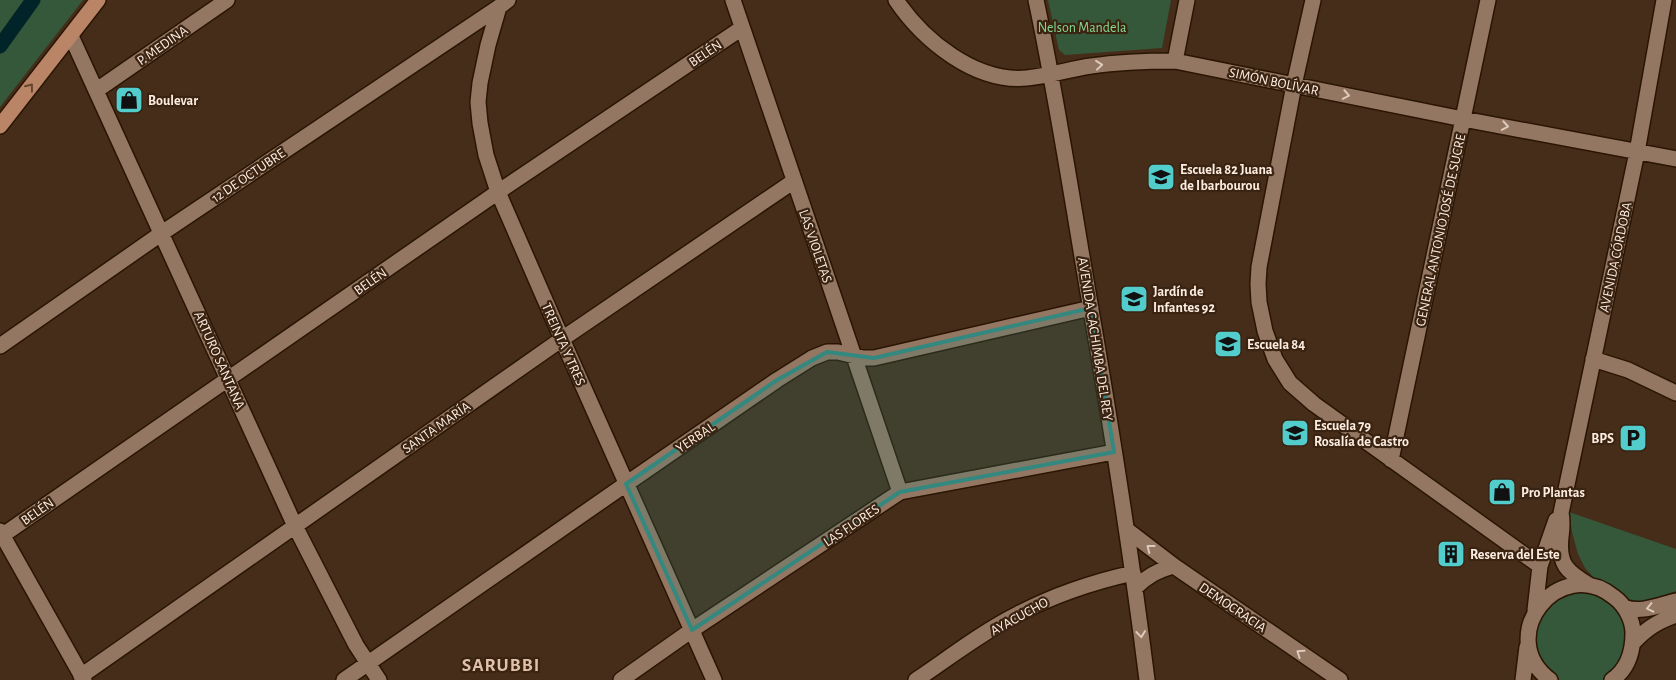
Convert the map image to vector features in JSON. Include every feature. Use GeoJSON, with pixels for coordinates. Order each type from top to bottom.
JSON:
{"type":"FeatureCollection","features":[{"type":"Feature","properties":{"kind":"main road"},"geometry":{"type":"LineString","coordinates":[[0,126],[98,0]]}},
{"type":"Feature","properties":{"kind":"street","name":"P. MEDINA"},"geometry":{"type":"LineString","coordinates":[[97,90],[228,0]]}},
{"type":"Feature","properties":{"kind":"street","name":"LAS VIOLETAS"},"geometry":{"type":"LineString","coordinates":[[733,0],[900,492]]}},
{"type":"Feature","properties":{"kind":"street","name":"SIMÓN BOLÍVAR"},"geometry":{"type":"LineString","coordinates":[[896,0],[924,34],[951,56],[974,68],[997,76],[1026,78],[1090,66],[1130,61],[1174,61],[1463,119],[1676,159]]}},
{"type":"Feature","properties":{"kind":"street","name":"AVENIDA CACHIMBA DEL REY"},"geometry":{"type":"LineString","coordinates":[[1036,0],[1052,74],[1091,308],[1127,530],[1147,680]]}},
{"type":"Feature","properties":{"kind":"street"},"geometry":{"type":"LineString","coordinates":[[1174,61],[1187,0]]}},
{"type":"Feature","properties":{"kind":"street"},"geometry":{"type":"LineString","coordinates":[[1313,0],[1294,85],[1259,266],[1258,302],[1264,331],[1274,359],[1290,383],[1314,404],[1540,566]]}},
{"type":"Feature","properties":{"kind":"street","name":"GENERAL ANTONIO JOSÉ DE SUCRE"},"geometry":{"type":"LineString","coordinates":[[1391,460],[1488,0]]}},
{"type":"Feature","properties":{"kind":"street","name":"AVENIDA CÓRDOBA"},"geometry":{"type":"LineString","coordinates":[[1528,631],[1535,610],[1540,566],[1557,519],[1561,513],[1637,152],[1664,0]]}},
{"type":"Feature","properties":{"kind":"street","name":"TREINTA Y TRES"},"geometry":{"type":"LineString","coordinates":[[503,4],[488,45],[480,83],[478,102],[486,154],[498,192],[714,680]]}},
{"type":"Feature","properties":{"kind":"street","name":"12 DE OCTUBRE"},"geometry":{"type":"LineString","coordinates":[[0,346],[162,233],[503,4]]}},
{"type":"Feature","properties":{"kind":"street","name":"BELÉN"},"geometry":{"type":"LineString","coordinates":[[1,534],[498,192],[742,28]]}},
{"type":"Feature","properties":{"kind":"street","name":"ARTURO SANTANA"},"geometry":{"type":"LineString","coordinates":[[71,36],[295,526],[356,645],[379,680]]}},
{"type":"Feature","properties":{"kind":"street","name":"SANTA MARÍA"},"geometry":{"type":"LineString","coordinates":[[82,678],[562,339],[794,182]]}},
{"type":"Feature","properties":{"kind":"street","name":"YERBAL"},"geometry":{"type":"LineString","coordinates":[[344,680],[626,484],[812,358],[827,352],[838,352],[874,358],[1091,308]]}},
{"type":"Feature","properties":{"kind":"street"},"geometry":{"type":"LineString","coordinates":[[1593,359],[1628,370],[1676,393]]}},
{"type":"Feature","properties":{"kind":"street","name":"LAS FLORES"},"geometry":{"type":"LineString","coordinates":[[621,680],[692,630],[900,492],[1114,452]]}},
{"type":"Feature","properties":{"kind":"street","name":"AVENIDA CÓRDOBA"},"geometry":{"type":"LineString","coordinates":[[1561,513],[1563,522],[1560,548],[1562,561],[1566,568],[1589,585],[1608,592],[1624,606]]}},
{"type":"Feature","properties":{"kind":"street","name":"DEMOCRACIA"},"geometry":{"type":"LineString","coordinates":[[1127,530],[1174,566],[1340,680]]}},
{"type":"Feature","properties":{"kind":"street"},"geometry":{"type":"LineString","coordinates":[[1,534],[82,678]]}},
{"type":"Feature","properties":{"kind":"street"},"geometry":{"type":"LineString","coordinates":[[1134,580],[1144,579],[1157,570],[1174,566]]}},
{"type":"Feature","properties":{"kind":"street","name":"AYACUCHO"},"geometry":{"type":"LineString","coordinates":[[916,680],[1017,615],[1052,598],[1112,578],[1134,580]]}},
{"type":"Feature","properties":{"kind":"street"},"geometry":{"type":"LineString","coordinates":[[1535,610],[1558,590],[1568,586],[1589,585]]}},
{"type":"Feature","properties":{"kind":"street"},"geometry":{"type":"LineString","coordinates":[[1624,606],[1630,610],[1638,610],[1676,601]]}},
{"type":"Feature","properties":{"kind":"street"},"geometry":{"type":"LineString","coordinates":[[1617,679],[1629,659],[1633,643],[1633,628],[1624,606]]}},
{"type":"Feature","properties":{"kind":"street"},"geometry":{"type":"LineString","coordinates":[[1633,643],[1644,631],[1676,615]]}},
{"type":"Feature","properties":{"kind":"street"},"geometry":{"type":"LineString","coordinates":[[1523,680],[1528,631]]}},
{"type":"Feature","properties":{"kind":"street"},"geometry":{"type":"LineString","coordinates":[[1528,631],[1533,660],[1550,680]]}},
{"type":"Feature","properties":{"kind":"highlighted area"},"geometry":{"type":"Polygon","coordinates":[[[1091,308],[1114,452],[900,492],[692,630],[626,484],[777,380],[827,352],[874,358],[1091,308]]]}},
{"type":"Feature","properties":{"kind":"green space"},"geometry":{"type":"Polygon","coordinates":[[[0,0],[83,0],[0,107],[0,0]]]}},
{"type":"Feature","properties":{"kind":"green space","name":"Nelson Mandela"},"geometry":{"type":"Polygon","coordinates":[[[1048,0],[1171,0],[1162,48],[1065,55],[1059,50],[1048,0]]]}},
{"type":"Feature","properties":{"kind":"green space"},"geometry":{"type":"Polygon","coordinates":[[[1569,512],[1676,549],[1676,591],[1639,604],[1629,602],[1596,580],[1585,568],[1578,554],[1569,512]]]}},
{"type":"Feature","properties":{"kind":"green space"},"geometry":{"type":"Polygon","coordinates":[[[1568,586],[1617,599],[1633,643],[1612,680],[1550,680],[1539,669],[1531,620],[1568,586]]]}},
{"type":"Feature","properties":{"kind":"waterway"},"geometry":{"type":"LineString","coordinates":[[0,46],[33,0]]}},
{"type":"Feature","properties":{"kind":"place","name":"Boulevar"},"geometry":{"type":"Point","coordinates":[129,100]}},
{"type":"Feature","properties":{"kind":"place","name":"Escuela 82 Juana de Ibarbourou"},"geometry":{"type":"Point","coordinates":[1161,177]}},
{"type":"Feature","properties":{"kind":"place","name":"Jardín de Infantes 92"},"geometry":{"type":"Point","coordinates":[1134,299]}},
{"type":"Feature","properties":{"kind":"place","name":"Escuela 84"},"geometry":{"type":"Point","coordinates":[1228,344]}},
{"type":"Feature","properties":{"kind":"place","name":"Escuela 79 Rosalía de Castro"},"geometry":{"type":"Point","coordinates":[1295,433]}},
{"type":"Feature","properties":{"kind":"place","name":"BPS"},"geometry":{"type":"Point","coordinates":[1633,438]}},
{"type":"Feature","properties":{"kind":"place","name":"Pro Plantas"},"geometry":{"type":"Point","coordinates":[1502,492]}},
{"type":"Feature","properties":{"kind":"place","name":"Reserva del Este"},"geometry":{"type":"Point","coordinates":[1451,554]}},
{"type":"Feature","properties":{"kind":"district","name":"SARUBBI"},"geometry":{"type":"Point","coordinates":[501,664]}}]}
